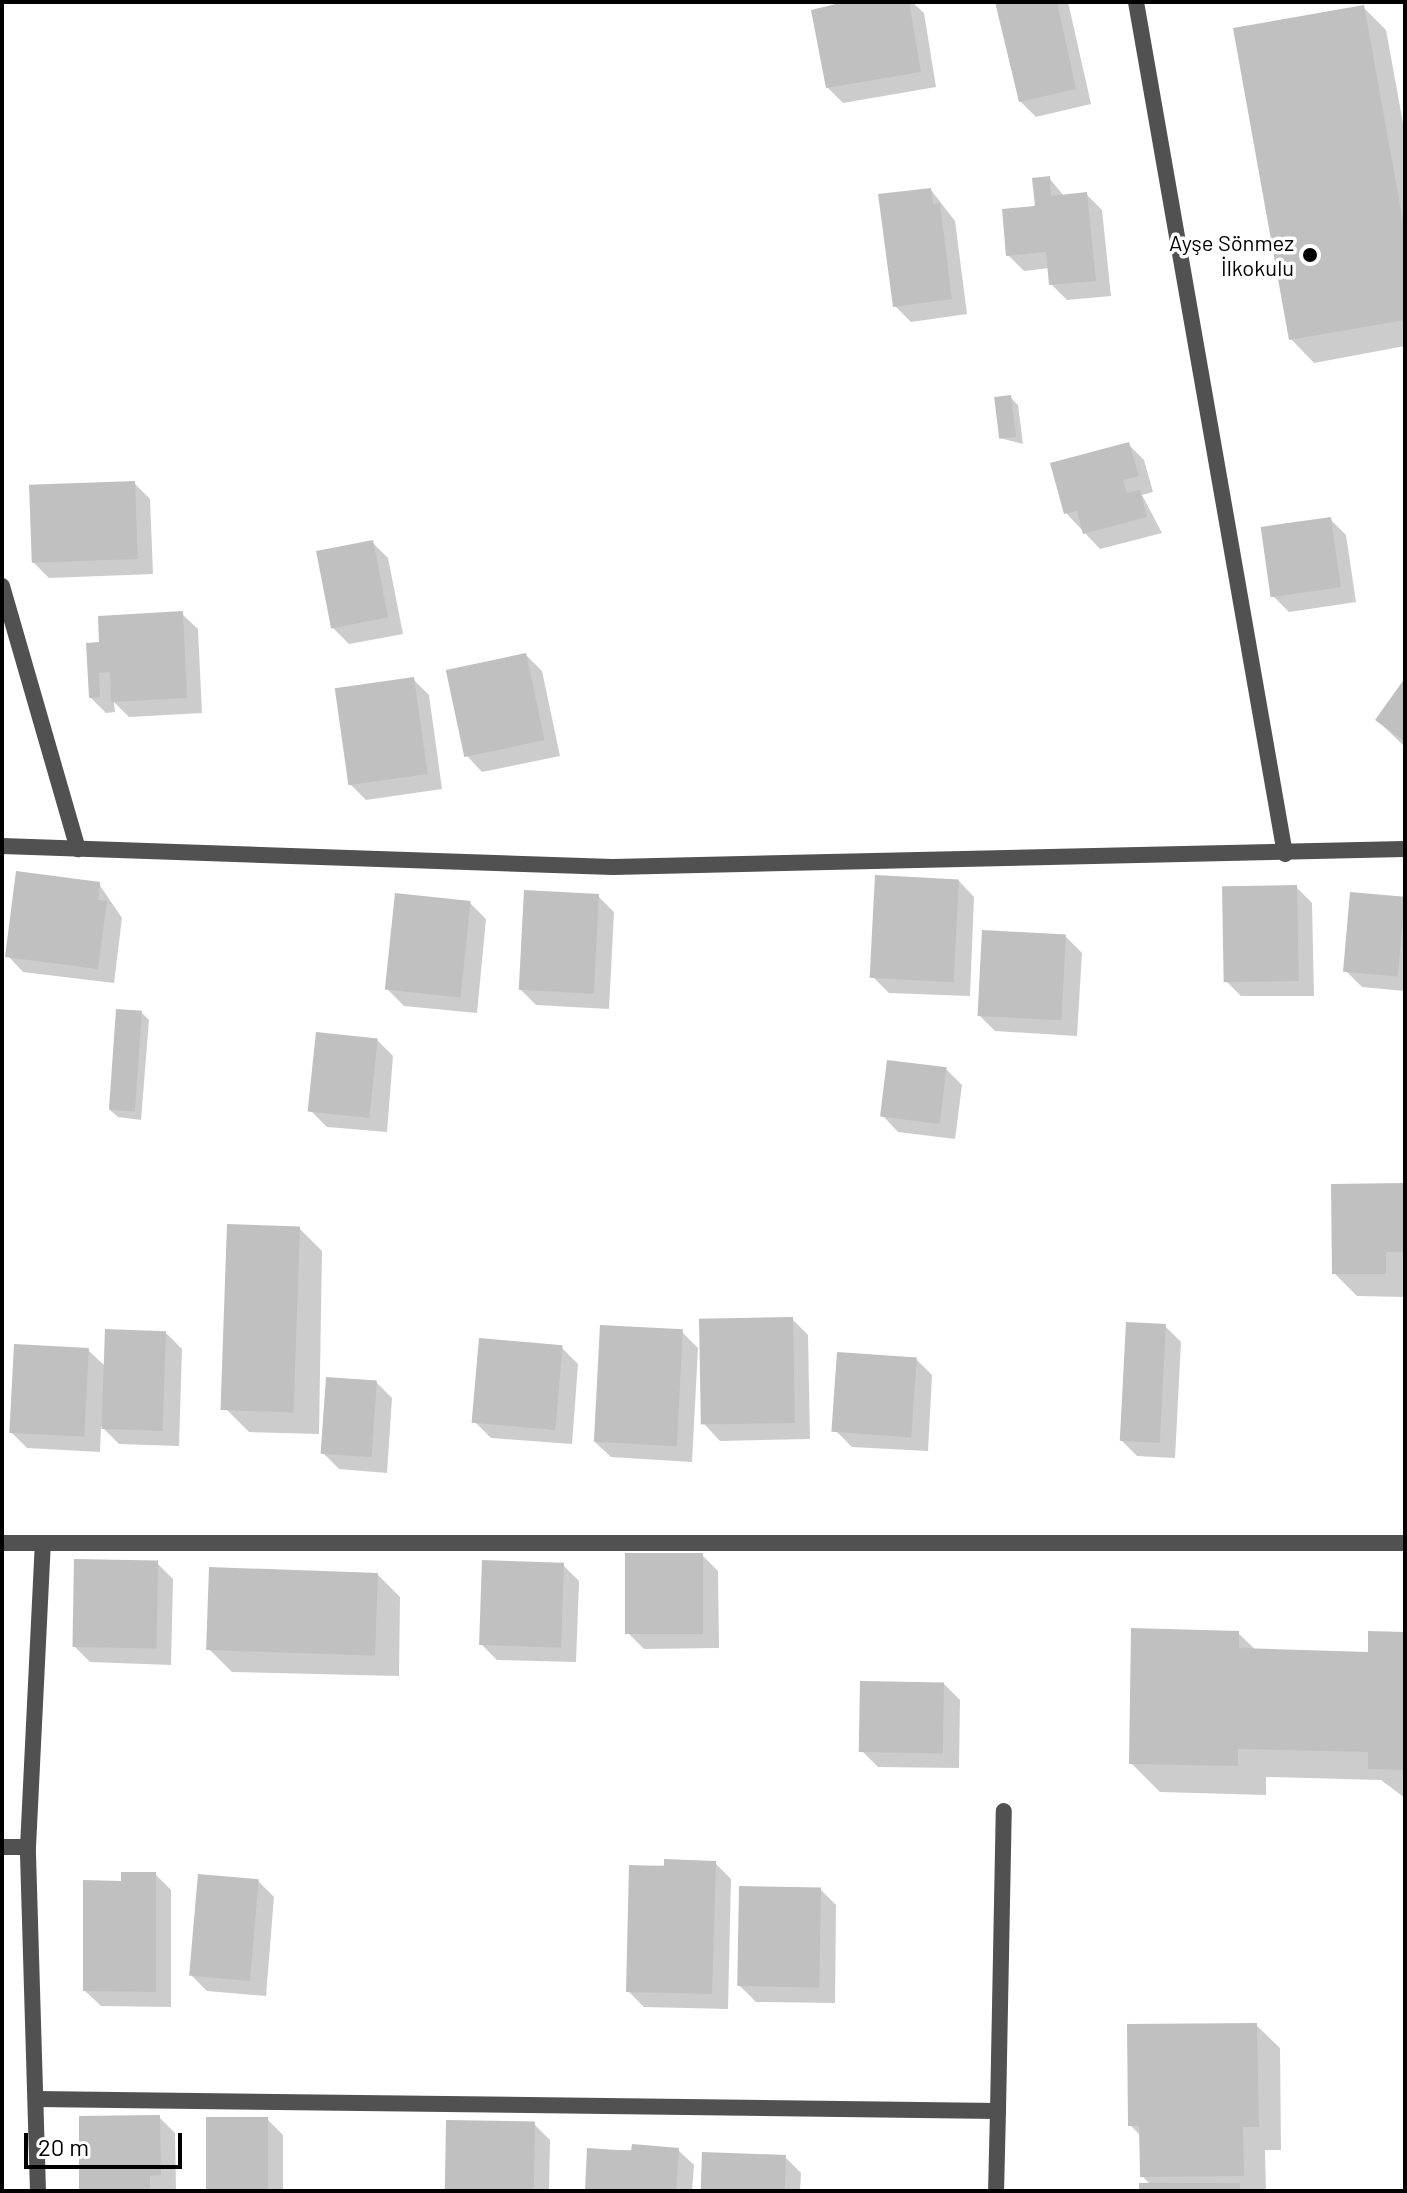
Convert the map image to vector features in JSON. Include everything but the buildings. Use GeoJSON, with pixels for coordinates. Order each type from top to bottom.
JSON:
{"type":"FeatureCollection","features":[{"type":"Feature","properties":{"kind":"street"},"geometry":{"type":"LineString","coordinates":[[1136,2],[1285,854]]}},
{"type":"Feature","properties":{"kind":"street"},"geometry":{"type":"LineString","coordinates":[[2,586],[78,849]]}},
{"type":"Feature","properties":{"kind":"street"},"geometry":{"type":"LineString","coordinates":[[2,846],[613,867],[1405,849]]}},
{"type":"Feature","properties":{"kind":"street"},"geometry":{"type":"LineString","coordinates":[[2,1543],[1405,1543]]}},
{"type":"Feature","properties":{"kind":"street"},"geometry":{"type":"LineString","coordinates":[[38,2191],[28,1847],[43,1544]]}},
{"type":"Feature","properties":{"kind":"street"},"geometry":{"type":"LineString","coordinates":[[996,2191],[1004,1811]]}},
{"type":"Feature","properties":{"kind":"street"},"geometry":{"type":"LineString","coordinates":[[2,1847],[28,1847]]}},
{"type":"Feature","properties":{"kind":"street"},"geometry":{"type":"LineString","coordinates":[[36,2099],[998,2111]]}},
{"type":"Feature","properties":{"kind":"place","name":"Ayşe Sönmez İlkokulu"},"geometry":{"type":"Point","coordinates":[1310,255]}}]}
